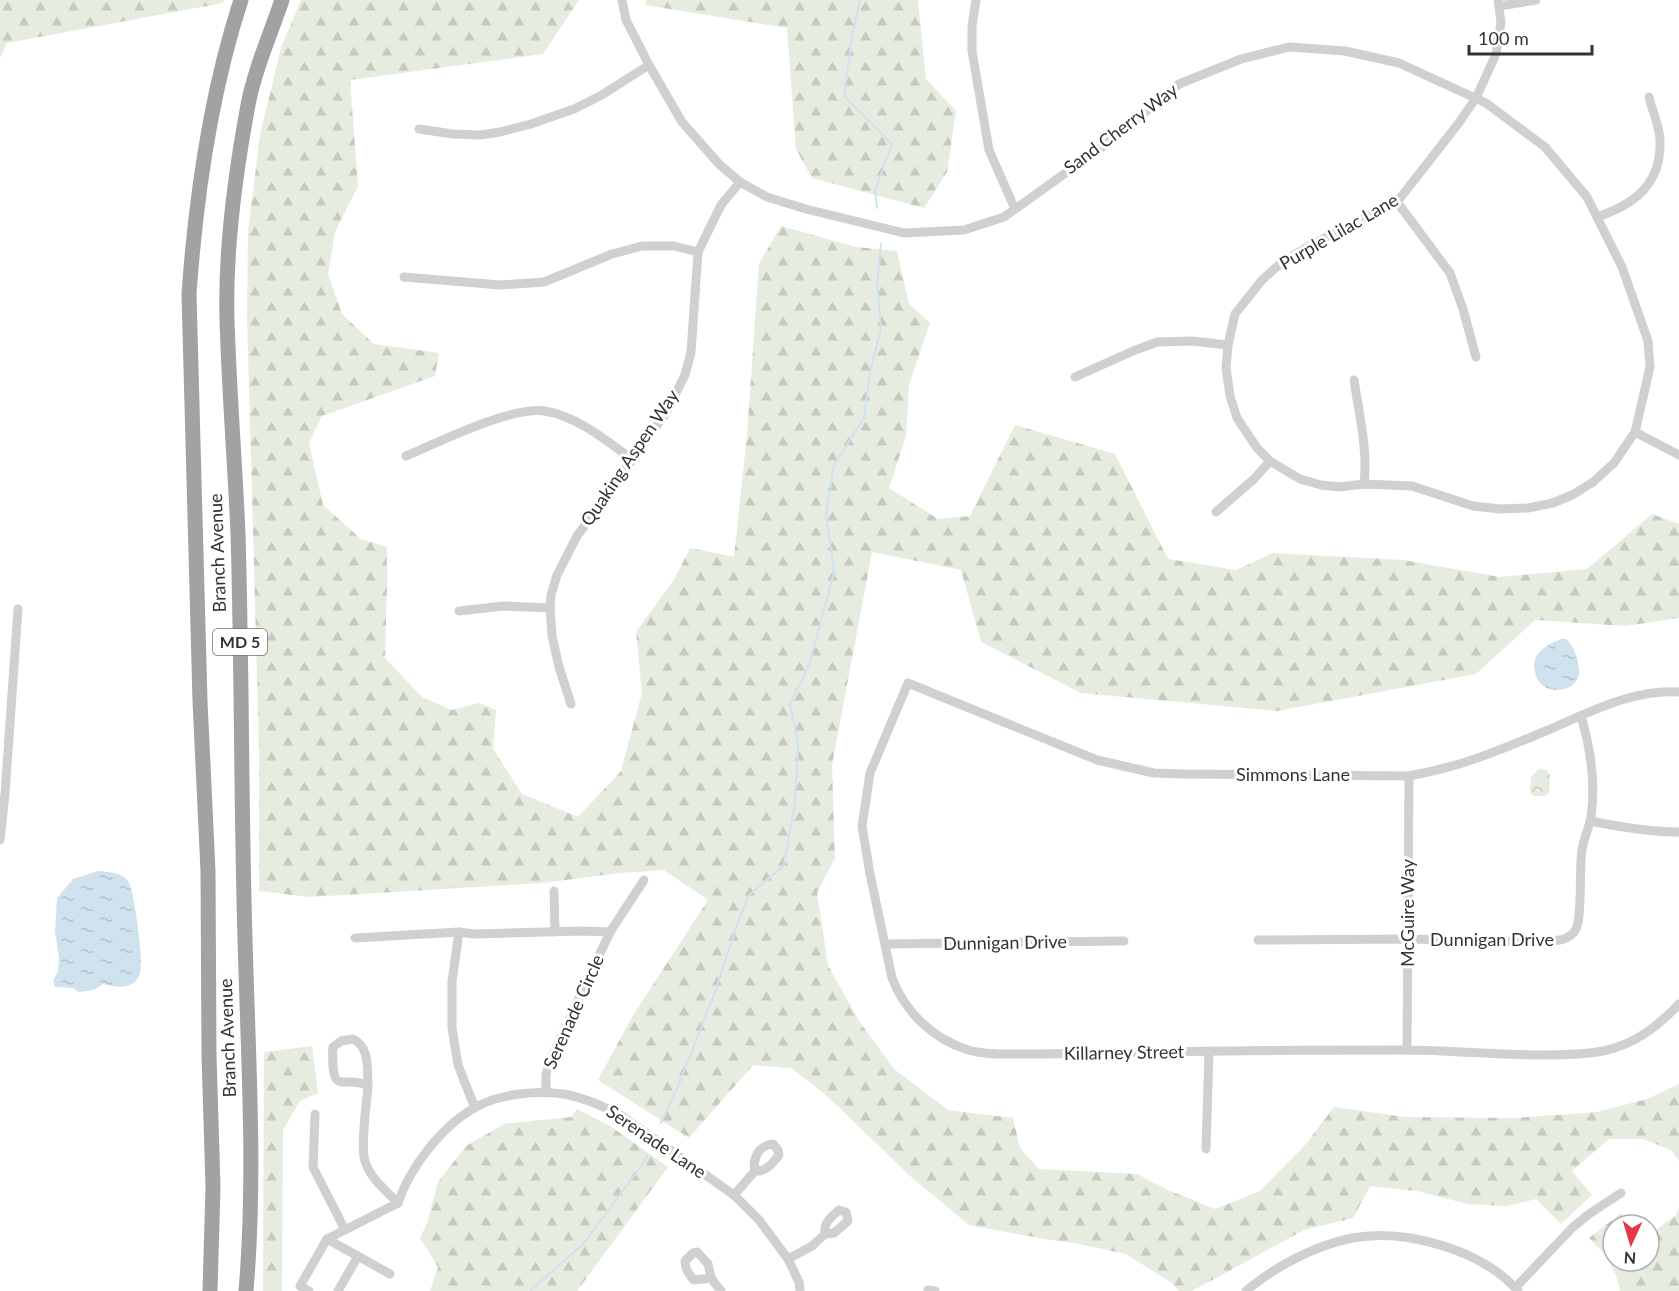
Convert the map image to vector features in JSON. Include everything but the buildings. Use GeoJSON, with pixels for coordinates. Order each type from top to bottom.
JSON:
{"type":"FeatureCollection","features":[{"type":"Feature","properties":{"kind":"highway","name":"Branch Avenue"},"geometry":{"type":"LineString","coordinates":[[210,1291],[213,1187],[209,1056],[208,871],[200,701],[189,294],[193,241],[207,141],[217,85],[241,0]]}},
{"type":"Feature","properties":{"kind":"highway","name":"Branch Avenue"},"geometry":{"type":"LineString","coordinates":[[246,1291],[250,1211],[249,1057],[242,834],[238,533],[227,317],[234,190],[248,103],[261,55],[282,0]]}},
{"type":"Feature","properties":{"kind":"street","name":"Sand Cherry Way"},"geometry":{"type":"LineString","coordinates":[[622,0],[626,20],[682,122],[719,164],[740,182],[767,197],[904,233],[964,230],[1004,217],[1113,138],[1179,84],[1241,59],[1289,47],[1345,51],[1400,63],[1486,103],[1545,147],[1587,197],[1622,267],[1648,341],[1650,367],[1635,432]]}},
{"type":"Feature","properties":{"kind":"street"},"geometry":{"type":"LineString","coordinates":[[976,0],[972,26],[972,51],[989,150],[1015,209]]}},
{"type":"Feature","properties":{"kind":"street"},"geometry":{"type":"LineString","coordinates":[[1498,3],[1536,0]]}},
{"type":"Feature","properties":{"kind":"street","name":"Purple Lilac Lane"},"geometry":{"type":"LineString","coordinates":[[1498,3],[1502,22],[1496,54],[1476,98],[1397,202],[1309,246],[1281,263],[1262,280],[1235,314],[1228,345],[1226,368],[1230,396],[1237,418],[1257,448],[1269,461],[1300,479],[1339,487],[1364,484],[1412,486],[1473,506],[1500,509],[1545,505],[1574,494],[1593,482],[1614,463],[1635,432]]}},
{"type":"Feature","properties":{"kind":"street"},"geometry":{"type":"LineString","coordinates":[[418,129],[480,135],[500,132],[574,109],[600,96],[649,64]]}},
{"type":"Feature","properties":{"kind":"street"},"geometry":{"type":"LineString","coordinates":[[1597,217],[1617,210],[1640,195],[1650,182],[1657,162],[1660,138],[1649,97]]}},
{"type":"Feature","properties":{"kind":"street","name":"Quaking Aspen Way"},"geometry":{"type":"LineString","coordinates":[[571,704],[552,636],[551,595],[557,575],[577,536],[666,413],[685,375],[691,351],[698,252],[721,205],[740,182]]}},
{"type":"Feature","properties":{"kind":"street"},"geometry":{"type":"LineString","coordinates":[[1397,202],[1450,273],[1476,357]]}},
{"type":"Feature","properties":{"kind":"street"},"geometry":{"type":"LineString","coordinates":[[404,277],[500,285],[544,282],[612,254],[642,246],[674,246],[698,252]]}},
{"type":"Feature","properties":{"kind":"street"},"geometry":{"type":"LineString","coordinates":[[1075,377],[1157,342],[1192,340],[1228,345]]}},
{"type":"Feature","properties":{"kind":"street"},"geometry":{"type":"LineString","coordinates":[[1354,380],[1363,436],[1366,469],[1364,484]]}},
{"type":"Feature","properties":{"kind":"street"},"geometry":{"type":"LineString","coordinates":[[406,456],[493,420],[524,412],[543,411],[582,424],[633,460]]}},
{"type":"Feature","properties":{"kind":"street"},"geometry":{"type":"LineString","coordinates":[[1635,432],[1679,455]]}},
{"type":"Feature","properties":{"kind":"street"},"geometry":{"type":"LineString","coordinates":[[1216,512],[1254,479],[1269,461]]}},
{"type":"Feature","properties":{"kind":"street"},"geometry":{"type":"LineString","coordinates":[[459,611],[502,606],[550,608]]}},
{"type":"Feature","properties":{"kind":"street"},"geometry":{"type":"LineString","coordinates":[[0,840],[18,609]]}},
{"type":"Feature","properties":{"kind":"street","name":"Simmons Lane"},"geometry":{"type":"LineString","coordinates":[[908,683],[1097,760],[1154,772],[1183,774],[1409,776],[1440,771],[1475,760],[1629,697],[1667,691],[1679,692]]}},
{"type":"Feature","properties":{"kind":"street","name":"Killarney Street"},"geometry":{"type":"LineString","coordinates":[[908,683],[870,773],[862,826],[892,978],[898,994],[921,1022],[949,1042],[968,1050],[988,1054],[1407,1050],[1572,1055],[1622,1047],[1641,1037],[1679,1004]]}},
{"type":"Feature","properties":{"kind":"street","name":"Dunnigan Drive"},"geometry":{"type":"LineString","coordinates":[[1258,940],[1408,939],[1543,942],[1562,941],[1570,936],[1577,930],[1582,847],[1590,821],[1594,795],[1593,764],[1581,716]]}},
{"type":"Feature","properties":{"kind":"street","name":"McGuire Way"},"geometry":{"type":"LineString","coordinates":[[1407,1050],[1409,776]]}},
{"type":"Feature","properties":{"kind":"street"},"geometry":{"type":"LineString","coordinates":[[1590,821],[1657,832],[1679,832]]}},
{"type":"Feature","properties":{"kind":"street","name":"Serenade Circle"},"geometry":{"type":"LineString","coordinates":[[546,1093],[546,1074],[550,1061],[610,932],[644,880]]}},
{"type":"Feature","properties":{"kind":"street"},"geometry":{"type":"LineString","coordinates":[[554,891],[555,932]]}},
{"type":"Feature","properties":{"kind":"street"},"geometry":{"type":"LineString","coordinates":[[459,932],[452,981],[452,1028],[458,1065],[475,1108]]}},
{"type":"Feature","properties":{"kind":"street","name":"Serenade Circle"},"geometry":{"type":"LineString","coordinates":[[355,938],[459,932],[474,934],[610,932]]}},
{"type":"Feature","properties":{"kind":"street","name":"Dunnigan Drive"},"geometry":{"type":"LineString","coordinates":[[886,944],[1124,941]]}},
{"type":"Feature","properties":{"kind":"street"},"geometry":{"type":"LineString","coordinates":[[309,1291],[300,1286],[327,1239],[398,1203],[374,1177],[366,1163],[363,1150],[368,1085],[367,1059],[361,1045],[353,1039],[337,1043],[333,1047],[332,1056],[336,1080],[368,1085]]}},
{"type":"Feature","properties":{"kind":"street"},"geometry":{"type":"LineString","coordinates":[[1206,1149],[1209,1051]]}},
{"type":"Feature","properties":{"kind":"street","name":"Serenade Lane"},"geometry":{"type":"LineString","coordinates":[[398,1203],[405,1182],[434,1143],[463,1115],[490,1101],[509,1096],[564,1094],[619,1114],[734,1195],[759,1221],[788,1258],[799,1282],[800,1291]]}},
{"type":"Feature","properties":{"kind":"street"},"geometry":{"type":"LineString","coordinates":[[315,1114],[313,1167],[345,1230]]}},
{"type":"Feature","properties":{"kind":"street"},"geometry":{"type":"LineString","coordinates":[[734,1195],[755,1171]]}},
{"type":"Feature","properties":{"kind":"street"},"geometry":{"type":"LineString","coordinates":[[1246,1291],[1272,1271],[1332,1243],[1377,1236],[1425,1241],[1458,1250],[1485,1265],[1516,1289],[1572,1228],[1621,1193]]}},
{"type":"Feature","properties":{"kind":"street"},"geometry":{"type":"LineString","coordinates":[[788,1258],[812,1245],[825,1234]]}},
{"type":"Feature","properties":{"kind":"street"},"geometry":{"type":"LineString","coordinates":[[327,1239],[390,1274]]}},
{"type":"Feature","properties":{"kind":"street"},"geometry":{"type":"LineString","coordinates":[[338,1291],[358,1256]]}},
{"type":"Feature","properties":{"kind":"street"},"geometry":{"type":"LineString","coordinates":[[711,1278],[721,1291]]}},
{"type":"Feature","properties":{"kind":"green space"},"geometry":{"type":"Polygon","coordinates":[[[0,0],[224,0],[223,3],[7,43],[0,58],[0,0]]]}},
{"type":"Feature","properties":{"kind":"green space"},"geometry":{"type":"Polygon","coordinates":[[[301,0],[579,0],[543,54],[350,80],[358,186],[335,232],[328,274],[342,314],[374,344],[439,353],[435,376],[322,416],[309,443],[323,505],[361,539],[387,547],[385,658],[422,697],[452,710],[479,703],[496,710],[493,749],[522,794],[578,817],[621,771],[642,693],[636,632],[675,578],[690,548],[734,557],[747,435],[759,264],[781,226],[856,247],[897,251],[909,304],[930,323],[909,385],[906,436],[889,488],[938,519],[970,516],[1015,425],[1115,454],[1168,559],[1236,570],[1273,553],[1403,560],[1500,577],[1587,569],[1652,514],[1679,524],[1679,618],[1626,626],[1535,620],[1476,674],[1277,711],[1081,693],[981,642],[961,570],[872,552],[832,765],[835,858],[817,893],[828,965],[859,1021],[894,1069],[948,1110],[1013,1118],[1020,1148],[1039,1169],[1137,1174],[1168,1190],[1215,1209],[1260,1191],[1305,1145],[1334,1107],[1405,1117],[1513,1118],[1597,1112],[1647,1099],[1679,1084],[1679,1161],[1671,1150],[1643,1139],[1609,1139],[1572,1171],[1592,1195],[1561,1224],[1536,1199],[1507,1206],[1468,1204],[1417,1191],[1370,1186],[1353,1218],[1304,1230],[1192,1291],[1179,1291],[1172,1283],[1126,1254],[969,1225],[909,1175],[826,1095],[791,1068],[753,1065],[689,1138],[598,1080],[632,1017],[708,900],[664,870],[619,873],[543,883],[310,897],[259,891],[259,747],[247,318],[248,231],[260,135],[281,48],[301,0]]]}},
{"type":"Feature","properties":{"kind":"green space"},"geometry":{"type":"Polygon","coordinates":[[[646,0],[918,0],[926,79],[956,111],[947,172],[924,208],[812,178],[796,149],[787,28],[645,5],[646,0]]]}},
{"type":"Feature","properties":{"kind":"green space"},"geometry":{"type":"Polygon","coordinates":[[[1539,769],[1546,770],[1550,775],[1549,793],[1545,796],[1533,796],[1530,792],[1531,777],[1539,769]]]}},
{"type":"Feature","properties":{"kind":"green space"},"geometry":{"type":"Polygon","coordinates":[[[312,1046],[318,1093],[300,1101],[283,1130],[282,1291],[263,1291],[264,1052],[312,1046]]]}},
{"type":"Feature","properties":{"kind":"green space"},"geometry":{"type":"Polygon","coordinates":[[[577,1109],[610,1126],[668,1167],[577,1291],[430,1291],[438,1267],[420,1238],[427,1223],[438,1182],[466,1146],[504,1124],[571,1117],[577,1109]]]}},
{"type":"Feature","properties":{"kind":"green space"},"geometry":{"type":"Polygon","coordinates":[[[1679,1206],[1679,1291],[1620,1291],[1615,1273],[1661,1273],[1661,1226],[1676,1215],[1679,1206]]]}},
{"type":"Feature","properties":{"kind":"green space"},"geometry":{"type":"Polygon","coordinates":[[[1601,1229],[1601,1251],[1589,1238],[1601,1229]]]}},
{"type":"Feature","properties":{"kind":"water"},"geometry":{"type":"Polygon","coordinates":[[[1561,639],[1566,639],[1574,649],[1579,675],[1576,681],[1567,688],[1554,690],[1539,682],[1534,666],[1540,651],[1561,639]]]}},
{"type":"Feature","properties":{"kind":"water"},"geometry":{"type":"Polygon","coordinates":[[[98,871],[122,876],[130,886],[140,948],[141,965],[138,978],[127,986],[117,987],[103,984],[94,990],[78,992],[74,988],[55,987],[53,981],[58,971],[59,958],[55,931],[57,898],[73,879],[98,871]]]}},
{"type":"Feature","properties":{"kind":"waterway"},"geometry":{"type":"LineString","coordinates":[[860,0],[852,36],[844,96],[892,144],[875,191],[877,208]]}},
{"type":"Feature","properties":{"kind":"waterway"},"geometry":{"type":"LineString","coordinates":[[661,1123],[715,992],[749,895],[784,865],[795,802],[798,743],[790,704],[809,665],[834,572],[826,514],[834,465],[864,418],[870,372],[881,329],[877,284],[881,244]]}},
{"type":"Feature","properties":{"kind":"waterway"},"geometry":{"type":"LineString","coordinates":[[530,1291],[584,1243],[647,1155]]}}]}
